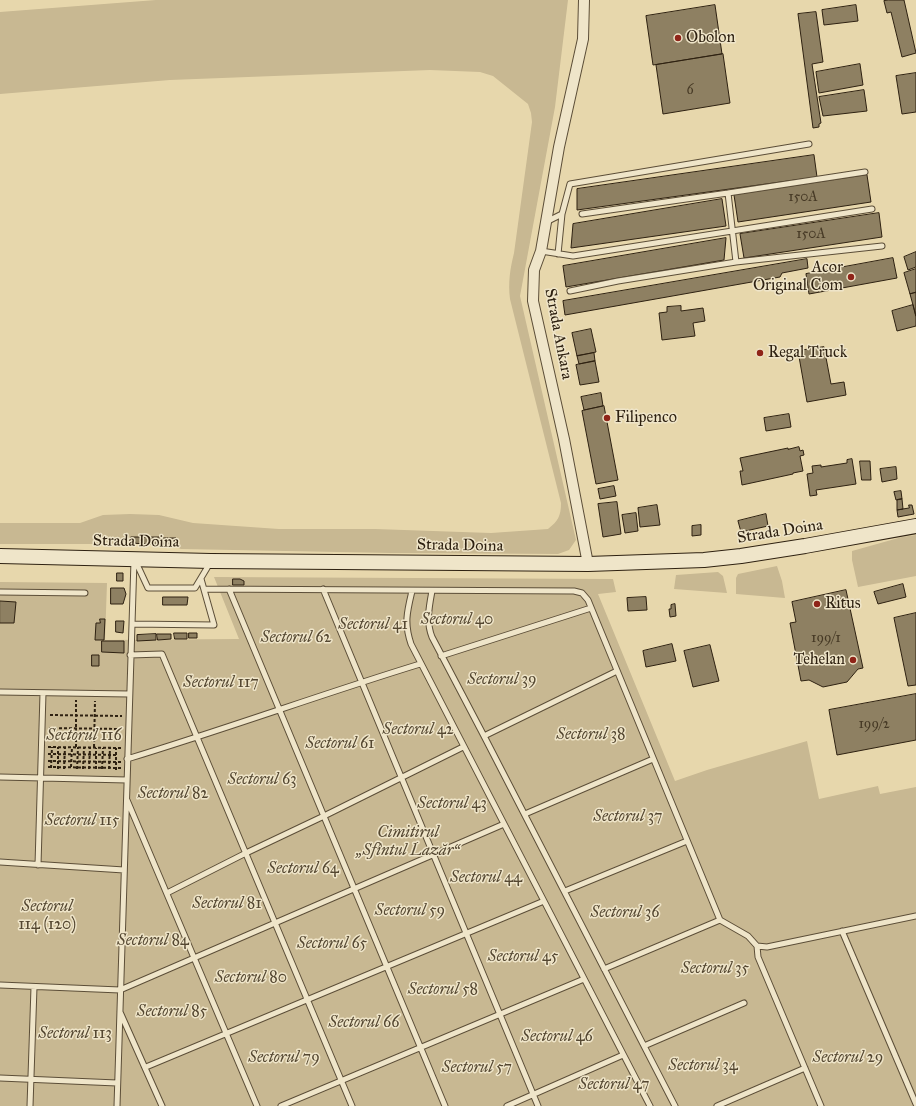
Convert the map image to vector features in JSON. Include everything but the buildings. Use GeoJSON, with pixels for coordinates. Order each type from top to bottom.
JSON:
{"type":"FeatureCollection","features":[{"type":"Feature","properties":{"kind":"main road","name":"Strada Doina"},"geometry":{"type":"LineString","coordinates":[[0,556],[211,561],[588,564],[704,560],[741,556],[916,526]]}},
{"type":"Feature","properties":{"kind":"street","name":"Strada Ankara"},"geometry":{"type":"LineString","coordinates":[[584,0],[583,39],[559,148],[540,251],[534,270],[533,301],[564,439],[588,564]]}},
{"type":"Feature","properties":{"kind":"lane"},"geometry":{"type":"LineString","coordinates":[[558,254],[562,214],[570,184],[809,144]]}},
{"type":"Feature","properties":{"kind":"lane"},"geometry":{"type":"LineString","coordinates":[[582,214],[865,172]]}},
{"type":"Feature","properties":{"kind":"lane"},"geometry":{"type":"LineString","coordinates":[[728,193],[736,262]]}},
{"type":"Feature","properties":{"kind":"lane"},"geometry":{"type":"LineString","coordinates":[[540,251],[573,256],[872,210]]}},
{"type":"Feature","properties":{"kind":"lane"},"geometry":{"type":"LineString","coordinates":[[545,222],[562,214]]}},
{"type":"Feature","properties":{"kind":"lane"},"geometry":{"type":"LineString","coordinates":[[570,291],[618,281],[736,262],[882,246]]}},
{"type":"Feature","properties":{"kind":"lane"},"geometry":{"type":"LineString","coordinates":[[134,559],[148,588],[195,588],[211,561]]}},
{"type":"Feature","properties":{"kind":"lane"},"geometry":{"type":"LineString","coordinates":[[117,1106],[127,780],[125,760],[134,559]]}},
{"type":"Feature","properties":{"kind":"lane"},"geometry":{"type":"LineString","coordinates":[[132,624],[214,625],[201,579]]}},
{"type":"Feature","properties":{"kind":"lane"},"geometry":{"type":"LineString","coordinates":[[204,589],[578,592],[585,596],[720,920],[748,936],[757,946],[758,957],[821,1106]]}},
{"type":"Feature","properties":{"kind":"lane"},"geometry":{"type":"LineString","coordinates":[[229,589],[445,1106]]}},
{"type":"Feature","properties":{"kind":"lane"},"geometry":{"type":"LineString","coordinates":[[323,589],[538,1106]]}},
{"type":"Feature","properties":{"kind":"lane"},"geometry":{"type":"LineString","coordinates":[[412,591],[407,613],[406,628],[420,664],[650,1106]]}},
{"type":"Feature","properties":{"kind":"lane"},"geometry":{"type":"LineString","coordinates":[[0,592],[85,593]]}},
{"type":"Feature","properties":{"kind":"lane"},"geometry":{"type":"LineString","coordinates":[[432,592],[429,607],[429,630],[441,656],[525,814],[675,1106]]}},
{"type":"Feature","properties":{"kind":"lane"},"geometry":{"type":"LineString","coordinates":[[441,656],[591,608]]}},
{"type":"Feature","properties":{"kind":"lane"},"geometry":{"type":"LineString","coordinates":[[130,655],[162,654],[352,1106]]}},
{"type":"Feature","properties":{"kind":"lane"},"geometry":{"type":"LineString","coordinates":[[125,760],[197,738],[361,682],[420,664]]}},
{"type":"Feature","properties":{"kind":"lane"},"geometry":{"type":"LineString","coordinates":[[484,736],[617,670]]}},
{"type":"Feature","properties":{"kind":"lane"},"geometry":{"type":"LineString","coordinates":[[0,692],[129,694]]}},
{"type":"Feature","properties":{"kind":"lane"},"geometry":{"type":"LineString","coordinates":[[38,865],[43,693]]}},
{"type":"Feature","properties":{"kind":"lane"},"geometry":{"type":"LineString","coordinates":[[167,894],[246,853],[324,816],[463,746]]}},
{"type":"Feature","properties":{"kind":"lane"},"geometry":{"type":"LineString","coordinates":[[525,814],[653,759]]}},
{"type":"Feature","properties":{"kind":"lane"},"geometry":{"type":"LineString","coordinates":[[0,777],[127,780]]}},
{"type":"Feature","properties":{"kind":"lane"},"geometry":{"type":"LineString","coordinates":[[126,798],[257,1106]]}},
{"type":"Feature","properties":{"kind":"lane"},"geometry":{"type":"LineString","coordinates":[[0,985],[120,990],[504,824]]}},
{"type":"Feature","properties":{"kind":"lane"},"geometry":{"type":"LineString","coordinates":[[564,891],[687,841]]}},
{"type":"Feature","properties":{"kind":"lane"},"geometry":{"type":"LineString","coordinates":[[0,862],[124,870]]}},
{"type":"Feature","properties":{"kind":"lane"},"geometry":{"type":"LineString","coordinates":[[146,1067],[544,901]]}},
{"type":"Feature","properties":{"kind":"lane"},"geometry":{"type":"LineString","coordinates":[[757,946],[767,947],[916,916]]}},
{"type":"Feature","properties":{"kind":"lane"},"geometry":{"type":"LineString","coordinates":[[604,969],[720,920]]}},
{"type":"Feature","properties":{"kind":"lane"},"geometry":{"type":"LineString","coordinates":[[842,931],[916,1104]]}},
{"type":"Feature","properties":{"kind":"lane"},"geometry":{"type":"LineString","coordinates":[[281,1106],[584,979]]}},
{"type":"Feature","properties":{"kind":"lane"},"geometry":{"type":"LineString","coordinates":[[30,1106],[34,987]]}},
{"type":"Feature","properties":{"kind":"lane"},"geometry":{"type":"LineString","coordinates":[[644,1046],[744,1003]]}},
{"type":"Feature","properties":{"kind":"lane"},"geometry":{"type":"LineString","coordinates":[[120,1011],[162,1106]]}},
{"type":"Feature","properties":{"kind":"lane"},"geometry":{"type":"LineString","coordinates":[[507,1106],[623,1055]]}},
{"type":"Feature","properties":{"kind":"lane"},"geometry":{"type":"LineString","coordinates":[[718,1106],[805,1068]]}},
{"type":"Feature","properties":{"kind":"lane"},"geometry":{"type":"LineString","coordinates":[[0,1078],[117,1083]]}},
{"type":"Feature","properties":{"kind":"path"},"geometry":{"type":"LineString","coordinates":[[76,697],[78,754],[77,774]]}},
{"type":"Feature","properties":{"kind":"path"},"geometry":{"type":"LineString","coordinates":[[95,697],[96,774]]}},
{"type":"Feature","properties":{"kind":"path"},"geometry":{"type":"LineString","coordinates":[[46,715],[123,716]]}},
{"type":"Feature","properties":{"kind":"path"},"geometry":{"type":"LineString","coordinates":[[46,728],[123,729]]}},
{"type":"Feature","properties":{"kind":"path"},"geometry":{"type":"LineString","coordinates":[[46,746],[123,748]]}},
{"type":"Feature","properties":{"kind":"path"},"geometry":{"type":"LineString","coordinates":[[51,774],[52,747]]}},
{"type":"Feature","properties":{"kind":"path"},"geometry":{"type":"LineString","coordinates":[[57,774],[58,747]]}},
{"type":"Feature","properties":{"kind":"path"},"geometry":{"type":"LineString","coordinates":[[64,774],[65,747]]}},
{"type":"Feature","properties":{"kind":"path"},"geometry":{"type":"LineString","coordinates":[[71,774],[72,747]]}},
{"type":"Feature","properties":{"kind":"path"},"geometry":{"type":"LineString","coordinates":[[83,774],[84,747]]}},
{"type":"Feature","properties":{"kind":"path"},"geometry":{"type":"LineString","coordinates":[[89,774],[90,747]]}},
{"type":"Feature","properties":{"kind":"path"},"geometry":{"type":"LineString","coordinates":[[102,774],[103,747]]}},
{"type":"Feature","properties":{"kind":"path"},"geometry":{"type":"LineString","coordinates":[[109,775],[110,748]]}},
{"type":"Feature","properties":{"kind":"path"},"geometry":{"type":"LineString","coordinates":[[116,748],[116,775]]}},
{"type":"Feature","properties":{"kind":"path"},"geometry":{"type":"LineString","coordinates":[[45,754],[116,755]]}},
{"type":"Feature","properties":{"kind":"path"},"geometry":{"type":"LineString","coordinates":[[45,760],[125,760]]}},
{"type":"Feature","properties":{"kind":"path"},"geometry":{"type":"LineString","coordinates":[[44,767],[122,768]]}},
{"type":"Feature","properties":{"kind":"green space"},"geometry":{"type":"Polygon","coordinates":[[[156,0],[568,0],[555,107],[520,296],[576,540],[569,550],[558,554],[391,553],[181,549],[168,544],[160,544],[160,537],[144,536],[143,544],[0,544],[0,523],[80,523],[103,515],[159,515],[193,523],[279,529],[375,529],[491,533],[548,529],[557,521],[560,515],[561,503],[509,293],[510,270],[514,253],[532,122],[528,104],[493,76],[480,72],[430,70],[170,80],[0,94],[0,12],[156,0]]]}},
{"type":"Feature","properties":{"kind":"green space"},"geometry":{"type":"Polygon","coordinates":[[[916,535],[916,576],[858,587],[852,560],[852,551],[902,537],[916,535]]]}},
{"type":"Feature","properties":{"kind":"green space"},"geometry":{"type":"Polygon","coordinates":[[[777,566],[782,581],[785,598],[736,594],[736,578],[738,574],[777,566]]]}},
{"type":"Feature","properties":{"kind":"green space"},"geometry":{"type":"Polygon","coordinates":[[[718,572],[723,576],[727,593],[674,589],[676,575],[718,572]]]}},
{"type":"Feature","properties":{"kind":"green space","name":"Cimitirul „Sfîntul Lazăr“"},"geometry":{"type":"Polygon","coordinates":[[[214,577],[613,579],[616,592],[598,594],[675,781],[707,770],[807,741],[819,799],[878,786],[880,794],[916,787],[916,1106],[0,1106],[0,582],[107,583],[105,640],[239,639],[214,577]]]}},
{"type":"Feature","properties":{"kind":"place","name":"Obolon"},"geometry":{"type":"Point","coordinates":[678,38]}},
{"type":"Feature","properties":{"kind":"place","name":"Acor Original Com"},"geometry":{"type":"Point","coordinates":[851,277]}},
{"type":"Feature","properties":{"kind":"place","name":"Regal Truck"},"geometry":{"type":"Point","coordinates":[760,353]}},
{"type":"Feature","properties":{"kind":"place","name":"Filipenco"},"geometry":{"type":"Point","coordinates":[607,418]}},
{"type":"Feature","properties":{"kind":"place","name":"Ritus"},"geometry":{"type":"Point","coordinates":[817,604]}},
{"type":"Feature","properties":{"kind":"place","name":"Tehelan"},"geometry":{"type":"Point","coordinates":[853,660]}},
{"type":"Feature","properties":{"kind":"park label","name":"Sectorul 40"},"geometry":{"type":"Point","coordinates":[457,620]}},
{"type":"Feature","properties":{"kind":"park label","name":"Sectorul 41"},"geometry":{"type":"Point","coordinates":[373,625]}},
{"type":"Feature","properties":{"kind":"park label","name":"Sectorul 62"},"geometry":{"type":"Point","coordinates":[296,638]}},
{"type":"Feature","properties":{"kind":"park label","name":"Sectorul 39"},"geometry":{"type":"Point","coordinates":[502,680]}},
{"type":"Feature","properties":{"kind":"park label","name":"Sectorul 117"},"geometry":{"type":"Point","coordinates":[221,683]}},
{"type":"Feature","properties":{"kind":"park label","name":"Sectorul 42"},"geometry":{"type":"Point","coordinates":[418,730]}},
{"type":"Feature","properties":{"kind":"park label","name":"Sectorul 38"},"geometry":{"type":"Point","coordinates":[591,735]}},
{"type":"Feature","properties":{"kind":"park label","name":"Sectorul 116"},"geometry":{"type":"Point","coordinates":[84,736]}},
{"type":"Feature","properties":{"kind":"park label","name":"Sectorul 61"},"geometry":{"type":"Point","coordinates":[340,744]}},
{"type":"Feature","properties":{"kind":"park label","name":"Sectorul 63"},"geometry":{"type":"Point","coordinates":[262,780]}},
{"type":"Feature","properties":{"kind":"park label","name":"Sectorul 82"},"geometry":{"type":"Point","coordinates":[173,794]}},
{"type":"Feature","properties":{"kind":"park label","name":"Sectorul 43"},"geometry":{"type":"Point","coordinates":[452,804]}},
{"type":"Feature","properties":{"kind":"park label","name":"Sectorul 37"},"geometry":{"type":"Point","coordinates":[628,817]}},
{"type":"Feature","properties":{"kind":"park label","name":"Sectorul 115"},"geometry":{"type":"Point","coordinates":[82,821]}},
{"type":"Feature","properties":{"kind":"park label","name":"Sectorul 64"},"geometry":{"type":"Point","coordinates":[303,869]}},
{"type":"Feature","properties":{"kind":"park label","name":"Sectorul 44"},"geometry":{"type":"Point","coordinates":[486,878]}},
{"type":"Feature","properties":{"kind":"park label","name":"Sectorul 81"},"geometry":{"type":"Point","coordinates":[227,904]}},
{"type":"Feature","properties":{"kind":"park label","name":"Sectorul 59"},"geometry":{"type":"Point","coordinates":[410,911]}},
{"type":"Feature","properties":{"kind":"park label","name":"Sectorul 36"},"geometry":{"type":"Point","coordinates":[625,913]}},
{"type":"Feature","properties":{"kind":"park label","name":"Sectorul 114 (120)"},"geometry":{"type":"Point","coordinates":[47,916]}},
{"type":"Feature","properties":{"kind":"park label","name":"Sectorul 84"},"geometry":{"type":"Point","coordinates":[153,941]}},
{"type":"Feature","properties":{"kind":"park label","name":"Sectorul 65"},"geometry":{"type":"Point","coordinates":[332,944]}},
{"type":"Feature","properties":{"kind":"park label","name":"Sectorul 45"},"geometry":{"type":"Point","coordinates":[523,957]}},
{"type":"Feature","properties":{"kind":"park label","name":"Sectorul 35"},"geometry":{"type":"Point","coordinates":[715,969]}},
{"type":"Feature","properties":{"kind":"park label","name":"Sectorul 80"},"geometry":{"type":"Point","coordinates":[251,978]}},
{"type":"Feature","properties":{"kind":"park label","name":"Sectorul 58"},"geometry":{"type":"Point","coordinates":[443,990]}},
{"type":"Feature","properties":{"kind":"park label","name":"Sectorul 85"},"geometry":{"type":"Point","coordinates":[172,1012]}},
{"type":"Feature","properties":{"kind":"park label","name":"Sectorul 66"},"geometry":{"type":"Point","coordinates":[364,1023]}},
{"type":"Feature","properties":{"kind":"park label","name":"Sectorul 113"},"geometry":{"type":"Point","coordinates":[75,1034]}},
{"type":"Feature","properties":{"kind":"park label","name":"Sectorul 46"},"geometry":{"type":"Point","coordinates":[557,1037]}},
{"type":"Feature","properties":{"kind":"park label","name":"Sectorul 79"},"geometry":{"type":"Point","coordinates":[284,1058]}},
{"type":"Feature","properties":{"kind":"park label","name":"Sectorul 29"},"geometry":{"type":"Point","coordinates":[848,1058]}},
{"type":"Feature","properties":{"kind":"park label","name":"Sectorul 34"},"geometry":{"type":"Point","coordinates":[703,1066]}},
{"type":"Feature","properties":{"kind":"park label","name":"Sectorul 57"},"geometry":{"type":"Point","coordinates":[477,1068]}},
{"type":"Feature","properties":{"kind":"park label","name":"Sectorul 47"},"geometry":{"type":"Point","coordinates":[614,1085]}}]}
